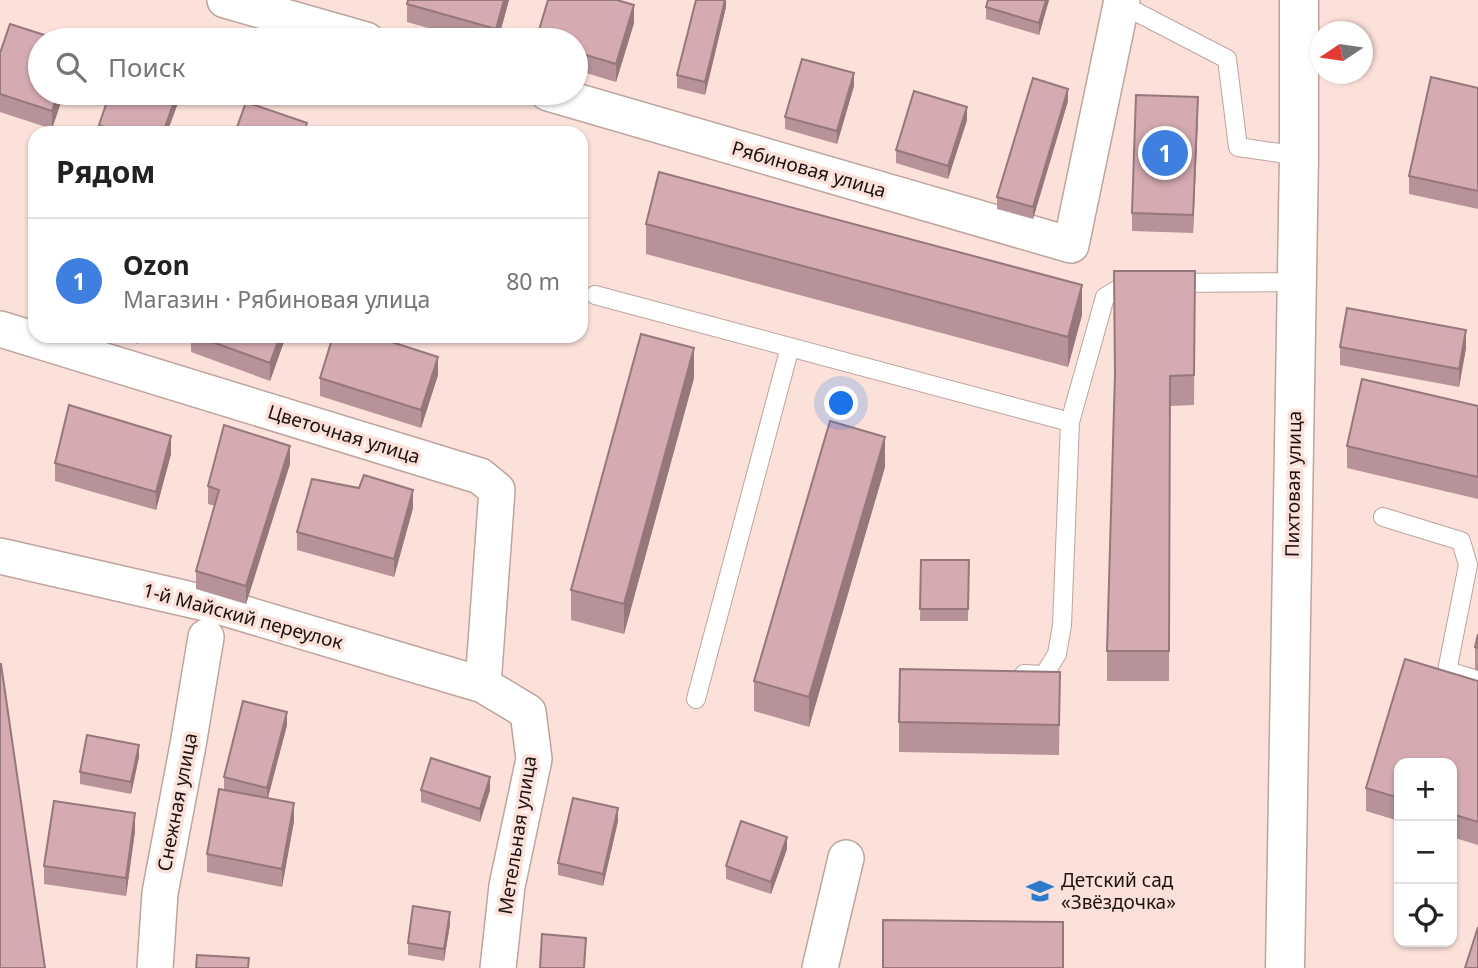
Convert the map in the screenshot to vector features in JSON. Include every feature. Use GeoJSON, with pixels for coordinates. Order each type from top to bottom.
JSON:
{"type":"FeatureCollection","features":[{"type":"Feature","properties":{"kind":"street"},"geometry":{"type":"LineString","coordinates":[[225,0],[324,28]]}},
{"type":"Feature","properties":{"kind":"street","name":"Пихтовая улица"},"geometry":{"type":"LineString","coordinates":[[1286,968],[1299,0]]}},
{"type":"Feature","properties":{"kind":"street","name":"Рябиновая улица"},"geometry":{"type":"LineString","coordinates":[[588,105],[1071,245],[1122,2]]}},
{"type":"Feature","properties":{"kind":"street","name":"Цветочная улица"},"geometry":{"type":"LineString","coordinates":[[0,329],[28,338]]}},
{"type":"Feature","properties":{"kind":"street","name":"Цветочная улица"},"geometry":{"type":"LineString","coordinates":[[46,343],[480,476],[497,490],[483,685]]}},
{"type":"Feature","properties":{"kind":"street","name":"1-й Майский переулок"},"geometry":{"type":"LineString","coordinates":[[0,556],[218,606],[483,685]]}},
{"type":"Feature","properties":{"kind":"street","name":"Снежная улица"},"geometry":{"type":"LineString","coordinates":[[155,968],[160,893],[206,637]]}},
{"type":"Feature","properties":{"kind":"street","name":"Метельная улица"},"geometry":{"type":"LineString","coordinates":[[483,685],[528,712],[534,759],[507,886],[498,968]]}},
{"type":"Feature","properties":{"kind":"street"},"geometry":{"type":"LineString","coordinates":[[820,968],[846,858]]}},
{"type":"Feature","properties":{"kind":"lane"},"geometry":{"type":"LineString","coordinates":[[1122,2],[1227,59],[1238,147],[1299,156]]}},
{"type":"Feature","properties":{"kind":"lane"},"geometry":{"type":"LineString","coordinates":[[1005,673],[1044,675],[1057,654],[1062,625],[1070,422],[1105,297],[1127,284],[1297,282]]}},
{"type":"Feature","properties":{"kind":"lane"},"geometry":{"type":"LineString","coordinates":[[596,295],[1070,422]]}},
{"type":"Feature","properties":{"kind":"lane"},"geometry":{"type":"LineString","coordinates":[[696,699],[790,347]]}},
{"type":"Feature","properties":{"kind":"lane"},"geometry":{"type":"LineString","coordinates":[[1383,517],[1461,541],[1468,565],[1447,671],[1478,680]]}},
{"type":"Feature","properties":{"kind":"building"},"geometry":{"type":"Polygon","coordinates":[[[408,0],[504,0],[496,28],[407,4],[408,0]]]}},
{"type":"Feature","properties":{"kind":"building"},"geometry":{"type":"Polygon","coordinates":[[[548,0],[617,0],[634,5],[616,64],[588,56],[588,28],[540,28],[548,0]]]}},
{"type":"Feature","properties":{"kind":"building"},"geometry":{"type":"Polygon","coordinates":[[[696,0],[725,0],[705,82],[677,75],[696,0]]]}},
{"type":"Feature","properties":{"kind":"building"},"geometry":{"type":"Polygon","coordinates":[[[988,0],[1046,0],[1039,23],[986,7],[988,0]]]}},
{"type":"Feature","properties":{"kind":"building"},"geometry":{"type":"Polygon","coordinates":[[[10,24],[28,30],[28,103],[0,94],[0,53],[10,24]]]}},
{"type":"Feature","properties":{"kind":"building"},"geometry":{"type":"Polygon","coordinates":[[[802,59],[854,73],[837,131],[785,117],[802,59]]]}},
{"type":"Feature","properties":{"kind":"building"},"geometry":{"type":"Polygon","coordinates":[[[1431,77],[1478,88],[1478,191],[1409,176],[1431,77]]]}},
{"type":"Feature","properties":{"kind":"building"},"geometry":{"type":"Polygon","coordinates":[[[1033,78],[1068,89],[1033,207],[997,197],[1033,78]]]}},
{"type":"Feature","properties":{"kind":"building"},"geometry":{"type":"Polygon","coordinates":[[[914,91],[967,107],[948,166],[896,150],[914,91]]]}},
{"type":"Feature","properties":{"kind":"building"},"geometry":{"type":"Polygon","coordinates":[[[1136,95],[1198,97],[1193,215],[1132,213],[1136,95]]]}},
{"type":"Feature","properties":{"kind":"building"},"geometry":{"type":"Polygon","coordinates":[[[34,105],[54,105],[52,111],[34,105]]]}},
{"type":"Feature","properties":{"kind":"building"},"geometry":{"type":"Polygon","coordinates":[[[106,105],[173,105],[165,126],[99,125],[106,105]]]}},
{"type":"Feature","properties":{"kind":"building"},"geometry":{"type":"Polygon","coordinates":[[[245,105],[255,105],[307,123],[306,126],[237,126],[245,105]]]}},
{"type":"Feature","properties":{"kind":"building"},"geometry":{"type":"Polygon","coordinates":[[[659,172],[1082,285],[1068,337],[646,224],[659,172]]]}},
{"type":"Feature","properties":{"kind":"building"},"geometry":{"type":"Polygon","coordinates":[[[1114,271],[1195,271],[1194,375],[1170,376],[1169,651],[1107,651],[1115,374],[1114,271]]]}},
{"type":"Feature","properties":{"kind":"building"},"geometry":{"type":"Polygon","coordinates":[[[1347,308],[1466,330],[1459,369],[1340,347],[1347,308]]]}},
{"type":"Feature","properties":{"kind":"building"},"geometry":{"type":"Polygon","coordinates":[[[641,334],[694,348],[624,604],[571,590],[641,334]]]}},
{"type":"Feature","properties":{"kind":"building"},"geometry":{"type":"Polygon","coordinates":[[[215,343],[277,343],[270,363],[215,343]]]}},
{"type":"Feature","properties":{"kind":"building"},"geometry":{"type":"Polygon","coordinates":[[[331,343],[395,343],[438,357],[421,410],[320,378],[331,343]]]}},
{"type":"Feature","properties":{"kind":"building"},"geometry":{"type":"Polygon","coordinates":[[[1362,379],[1478,406],[1478,477],[1347,446],[1362,379]]]}},
{"type":"Feature","properties":{"kind":"building"},"geometry":{"type":"Polygon","coordinates":[[[69,405],[171,436],[156,492],[55,463],[69,405]]]}},
{"type":"Feature","properties":{"kind":"building"},"geometry":{"type":"Polygon","coordinates":[[[830,421],[885,437],[809,697],[754,681],[830,421]]]}},
{"type":"Feature","properties":{"kind":"building"},"geometry":{"type":"Polygon","coordinates":[[[224,425],[290,446],[246,586],[196,571],[219,490],[208,486],[224,425]]]}},
{"type":"Feature","properties":{"kind":"building"},"geometry":{"type":"Polygon","coordinates":[[[364,475],[413,490],[394,559],[297,532],[312,479],[359,488],[364,475]]]}},
{"type":"Feature","properties":{"kind":"building"},"geometry":{"type":"Polygon","coordinates":[[[921,560],[969,560],[968,609],[920,609],[921,560]]]}},
{"type":"Feature","properties":{"kind":"building"},"geometry":{"type":"Polygon","coordinates":[[[1405,659],[1478,681],[1478,822],[1457,816],[1457,758],[1394,758],[1394,796],[1366,788],[1405,659]]]}},
{"type":"Feature","properties":{"kind":"building"},"geometry":{"type":"Polygon","coordinates":[[[1,664],[45,968],[0,968],[1,664]]]}},
{"type":"Feature","properties":{"kind":"building"},"geometry":{"type":"Polygon","coordinates":[[[900,669],[1060,672],[1059,725],[899,722],[900,669]]]}},
{"type":"Feature","properties":{"kind":"building"},"geometry":{"type":"Polygon","coordinates":[[[243,701],[287,712],[267,788],[224,777],[243,701]]]}},
{"type":"Feature","properties":{"kind":"building"},"geometry":{"type":"Polygon","coordinates":[[[87,735],[139,745],[131,782],[80,772],[87,735]]]}},
{"type":"Feature","properties":{"kind":"building"},"geometry":{"type":"Polygon","coordinates":[[[431,758],[490,777],[480,809],[421,790],[431,758]]]}},
{"type":"Feature","properties":{"kind":"building"},"geometry":{"type":"Polygon","coordinates":[[[219,789],[294,803],[282,869],[207,854],[219,789]]]}},
{"type":"Feature","properties":{"kind":"building"},"geometry":{"type":"Polygon","coordinates":[[[573,798],[618,808],[603,874],[558,863],[573,798]]]}},
{"type":"Feature","properties":{"kind":"building"},"geometry":{"type":"Polygon","coordinates":[[[54,801],[135,813],[126,878],[44,866],[54,801]]]}},
{"type":"Feature","properties":{"kind":"building"},"geometry":{"type":"Polygon","coordinates":[[[741,821],[787,837],[771,882],[726,866],[741,821]]]}},
{"type":"Feature","properties":{"kind":"building"},"geometry":{"type":"Polygon","coordinates":[[[413,906],[450,912],[444,949],[408,943],[413,906]]]}},
{"type":"Feature","properties":{"kind":"building"},"geometry":{"type":"Polygon","coordinates":[[[883,920],[1063,922],[1063,968],[883,968],[883,920]]]}},
{"type":"Feature","properties":{"kind":"building"},"geometry":{"type":"Polygon","coordinates":[[[1478,927],[1478,968],[1465,968],[1478,927]]]}},
{"type":"Feature","properties":{"kind":"building"},"geometry":{"type":"Polygon","coordinates":[[[542,934],[586,938],[584,968],[540,968],[542,934]]]}},
{"type":"Feature","properties":{"kind":"building"},"geometry":{"type":"Polygon","coordinates":[[[197,955],[249,958],[248,968],[196,968],[197,955]]]}},
{"type":"Feature","properties":{"kind":"place","name":"Ozon"},"geometry":{"type":"Point","coordinates":[1165,153]}},
{"type":"Feature","properties":{"kind":"place","name":"Детский сад «Звёздочка»"},"geometry":{"type":"Point","coordinates":[1040,891]}}]}
